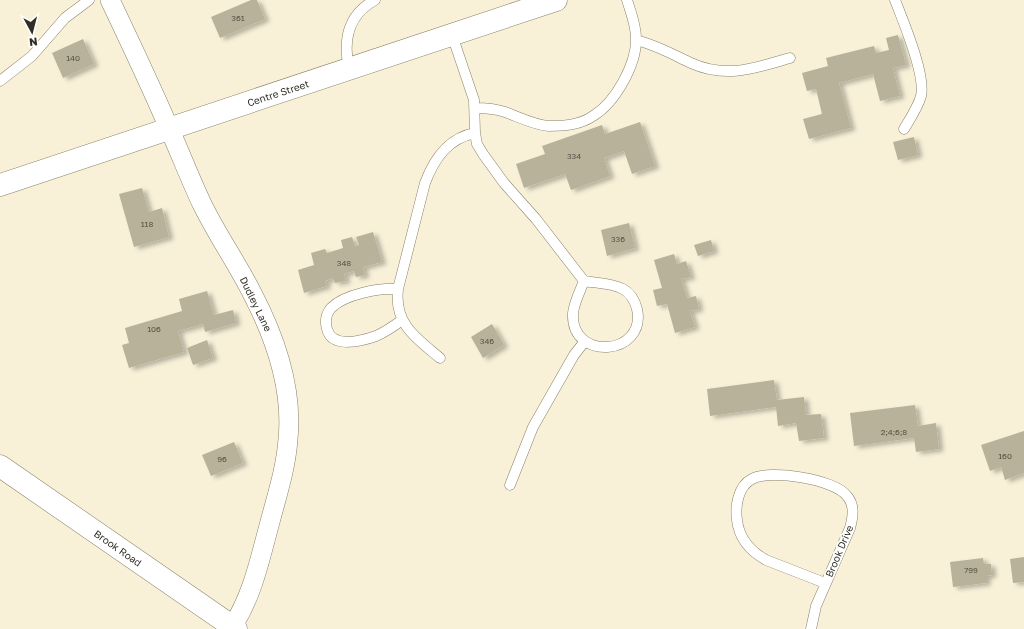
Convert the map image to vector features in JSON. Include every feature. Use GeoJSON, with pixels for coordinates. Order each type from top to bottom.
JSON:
{"type":"FeatureCollection","features":[{"type":"Feature","properties":{"kind":"street","name":"Dudley Lane"},"geometry":{"type":"LineString","coordinates":[[110,0],[170,129],[202,206],[252,292],[268,328],[280,364],[288,401],[288,438],[282,476],[253,584],[234,628]]}},
{"type":"Feature","properties":{"kind":"street","name":"Centre Street"},"geometry":{"type":"LineString","coordinates":[[0,184],[170,129],[549,1]]}},
{"type":"Feature","properties":{"kind":"street","name":"Brook Road"},"geometry":{"type":"LineString","coordinates":[[0,466],[234,628]]}},
{"type":"Feature","properties":{"kind":"lane"},"geometry":{"type":"LineString","coordinates":[[0,80],[32,56],[65,18],[89,0]]}},
{"type":"Feature","properties":{"kind":"lane"},"geometry":{"type":"LineString","coordinates":[[349,69],[346,55],[346,40],[352,21],[366,5],[375,0]]}},
{"type":"Feature","properties":{"kind":"lane"},"geometry":{"type":"LineString","coordinates":[[475,108],[484,108],[504,112],[547,126],[565,126],[584,121],[600,112],[615,95],[633,59],[636,40],[634,21],[627,0]]}},
{"type":"Feature","properties":{"kind":"lane"},"geometry":{"type":"LineString","coordinates":[[895,0],[922,78],[919,102],[904,129]]}},
{"type":"Feature","properties":{"kind":"lane"},"geometry":{"type":"LineString","coordinates":[[452,35],[472,90],[475,108],[475,133],[477,144],[488,162],[508,189],[536,219],[584,281],[616,286],[623,289],[632,297],[636,305],[638,316],[632,334],[620,344],[614,347],[597,347],[585,341],[577,331],[573,318],[575,306],[584,281]]}},
{"type":"Feature","properties":{"kind":"lane"},"geometry":{"type":"LineString","coordinates":[[636,40],[658,46],[692,63],[724,71],[744,71],[790,58]]}},
{"type":"Feature","properties":{"kind":"lane"},"geometry":{"type":"LineString","coordinates":[[440,358],[413,335],[402,320],[397,299],[398,289],[430,172],[441,152],[449,145],[462,137],[475,133]]}},
{"type":"Feature","properties":{"kind":"lane"},"geometry":{"type":"LineString","coordinates":[[398,289],[371,291],[345,300],[331,309],[328,314],[326,327],[328,332],[336,340],[356,342],[375,336],[402,320]]}},
{"type":"Feature","properties":{"kind":"lane"},"geometry":{"type":"LineString","coordinates":[[510,485],[533,427],[574,355],[585,341]]}},
{"type":"Feature","properties":{"kind":"lane","name":"Brook Drive"},"geometry":{"type":"LineString","coordinates":[[811,629],[816,606],[847,538],[853,510],[851,502],[847,495],[841,490],[824,483],[801,478],[766,475],[750,480],[740,492],[736,508],[737,525],[744,542],[753,552],[766,560],[826,583]]}},
{"type":"Feature","properties":{"kind":"building"},"geometry":{"type":"Polygon","coordinates":[[[251,0],[257,0],[265,19],[220,38],[211,17],[251,0]]]}},
{"type":"Feature","properties":{"kind":"building"},"geometry":{"type":"Polygon","coordinates":[[[898,35],[906,65],[893,68],[900,96],[880,101],[873,74],[839,83],[851,128],[809,139],[803,119],[822,114],[816,89],[807,91],[802,73],[828,66],[826,58],[874,46],[876,53],[889,50],[886,38],[898,35]]]}},
{"type":"Feature","properties":{"kind":"building"},"geometry":{"type":"Polygon","coordinates":[[[83,39],[94,64],[63,78],[52,53],[83,39]]]}},
{"type":"Feature","properties":{"kind":"building"},"geometry":{"type":"Polygon","coordinates":[[[640,122],[655,166],[632,174],[624,151],[604,158],[610,176],[571,190],[565,174],[524,188],[516,164],[545,154],[542,146],[602,125],[605,134],[640,122]]]}},
{"type":"Feature","properties":{"kind":"building"},"geometry":{"type":"Polygon","coordinates":[[[914,137],[918,155],[898,160],[893,142],[914,137]]]}},
{"type":"Feature","properties":{"kind":"building"},"geometry":{"type":"Polygon","coordinates":[[[142,188],[149,212],[162,208],[169,237],[134,247],[119,194],[142,188]]]}},
{"type":"Feature","properties":{"kind":"building"},"geometry":{"type":"Polygon","coordinates":[[[629,223],[635,248],[607,256],[601,230],[629,223]]]}},
{"type":"Feature","properties":{"kind":"building"},"geometry":{"type":"Polygon","coordinates":[[[373,232],[382,262],[363,267],[365,275],[356,277],[354,271],[344,274],[346,281],[335,283],[333,278],[325,281],[327,286],[304,293],[298,270],[314,265],[311,253],[325,249],[327,253],[343,248],[341,240],[352,237],[355,246],[359,245],[356,237],[373,232]]]}},
{"type":"Feature","properties":{"kind":"building"},"geometry":{"type":"Polygon","coordinates":[[[711,240],[714,251],[698,256],[694,245],[711,240]]]}},
{"type":"Feature","properties":{"kind":"building"},"geometry":{"type":"Polygon","coordinates":[[[674,254],[677,264],[686,261],[691,277],[681,279],[687,298],[696,296],[699,309],[690,311],[695,327],[675,333],[667,304],[657,306],[653,290],[662,288],[654,260],[674,254]]]}},
{"type":"Feature","properties":{"kind":"building"},"geometry":{"type":"Polygon","coordinates":[[[207,291],[214,315],[233,310],[236,323],[205,332],[203,324],[178,331],[184,352],[129,368],[122,345],[129,343],[125,328],[182,311],[179,299],[207,291]]]}},
{"type":"Feature","properties":{"kind":"building"},"geometry":{"type":"Polygon","coordinates":[[[492,324],[504,345],[483,358],[471,337],[492,324]]]}},
{"type":"Feature","properties":{"kind":"building"},"geometry":{"type":"Polygon","coordinates":[[[207,340],[213,358],[193,365],[187,348],[207,340]]]}},
{"type":"Feature","properties":{"kind":"building"},"geometry":{"type":"Polygon","coordinates":[[[774,380],[777,400],[804,397],[806,415],[821,414],[824,438],[799,441],[796,423],[778,426],[776,407],[710,416],[707,389],[774,380]]]}},
{"type":"Feature","properties":{"kind":"building"},"geometry":{"type":"Polygon","coordinates":[[[915,405],[918,426],[936,423],[939,449],[916,452],[914,438],[854,446],[850,413],[915,405]]]}},
{"type":"Feature","properties":{"kind":"building"},"geometry":{"type":"Polygon","coordinates":[[[1024,431],[1024,473],[1005,480],[1001,467],[990,471],[981,445],[1024,431]]]}},
{"type":"Feature","properties":{"kind":"building"},"geometry":{"type":"Polygon","coordinates":[[[234,442],[243,463],[211,476],[202,455],[234,442]]]}},
{"type":"Feature","properties":{"kind":"building"},"geometry":{"type":"Polygon","coordinates":[[[1024,557],[1024,582],[1013,583],[1010,559],[1024,557]]]}},
{"type":"Feature","properties":{"kind":"building"},"geometry":{"type":"Polygon","coordinates":[[[983,558],[984,564],[991,564],[992,575],[986,576],[986,583],[953,587],[950,562],[983,558]]]}}]}
